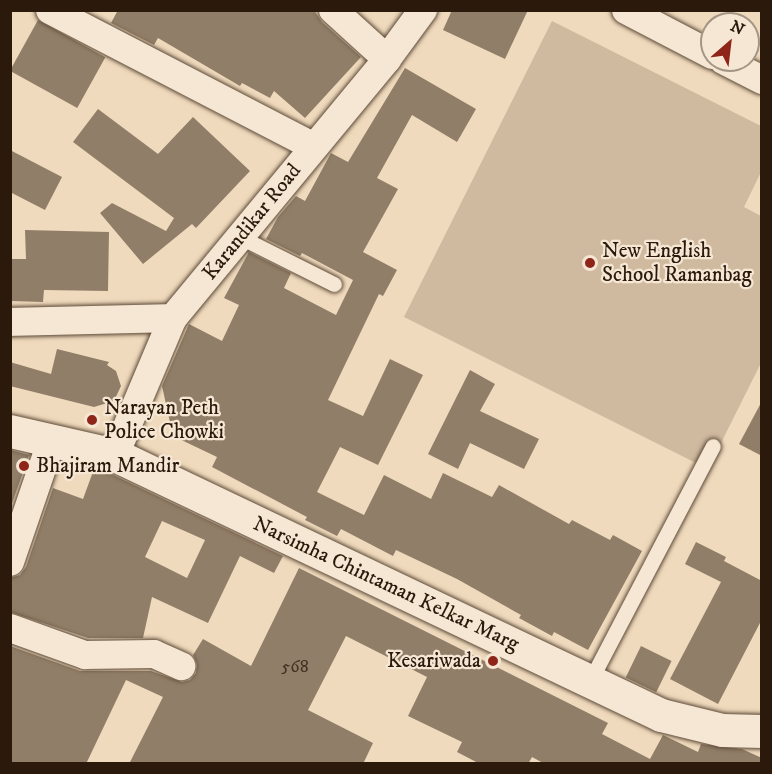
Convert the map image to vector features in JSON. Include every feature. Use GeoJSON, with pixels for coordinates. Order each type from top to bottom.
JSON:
{"type":"FeatureCollection","features":[{"type":"Feature","properties":{"kind":"street"},"geometry":{"type":"LineString","coordinates":[[50,10],[314,147]]}},
{"type":"Feature","properties":{"kind":"street"},"geometry":{"type":"LineString","coordinates":[[333,10],[387,59]]}},
{"type":"Feature","properties":{"kind":"street","name":"Karandikar Road"},"geometry":{"type":"LineString","coordinates":[[116,455],[173,318],[387,59],[423,10]]}},
{"type":"Feature","properties":{"kind":"street"},"geometry":{"type":"LineString","coordinates":[[626,10],[700,49]]}},
{"type":"Feature","properties":{"kind":"street"},"geometry":{"type":"LineString","coordinates":[[746,72],[762,80]]}},
{"type":"Feature","properties":{"kind":"street"},"geometry":{"type":"LineString","coordinates":[[10,322],[173,318]]}},
{"type":"Feature","properties":{"kind":"street","name":"Narsimha Chintaman Kelkar Marg"},"geometry":{"type":"LineString","coordinates":[[10,431],[116,455],[661,715],[722,730],[759,726]]}},
{"type":"Feature","properties":{"kind":"street"},"geometry":{"type":"LineString","coordinates":[[10,562],[52,439]]}},
{"type":"Feature","properties":{"kind":"street"},"geometry":{"type":"LineString","coordinates":[[10,628],[85,655],[154,654],[181,666]]}},
{"type":"Feature","properties":{"kind":"lane"},"geometry":{"type":"LineString","coordinates":[[240,237],[334,284]]}},
{"type":"Feature","properties":{"kind":"lane"},"geometry":{"type":"LineString","coordinates":[[590,681],[713,446]]}},
{"type":"Feature","properties":{"kind":"shaded area","name":"New English School Ramanbag"},"geometry":{"type":"Polygon","coordinates":[[[552,21],[761,126],[761,172],[744,207],[761,216],[761,363],[708,469],[404,317],[552,21]]]}},
{"type":"Feature","properties":{"kind":"building"},"geometry":{"type":"Polygon","coordinates":[[[118,10],[314,10],[322,22],[361,57],[305,118],[274,91],[270,98],[242,83],[240,86],[158,38],[154,45],[111,23],[118,10]]]}},
{"type":"Feature","properties":{"kind":"building"},"geometry":{"type":"Polygon","coordinates":[[[452,10],[528,10],[505,59],[443,30],[452,10]]]}},
{"type":"Feature","properties":{"kind":"building"},"geometry":{"type":"Polygon","coordinates":[[[38,20],[105,57],[77,108],[10,71],[38,20]]]}},
{"type":"Feature","properties":{"kind":"building"},"geometry":{"type":"Polygon","coordinates":[[[405,68],[476,109],[457,142],[412,115],[377,178],[398,189],[363,252],[397,270],[383,296],[379,294],[328,400],[363,416],[390,359],[423,375],[378,465],[340,447],[317,492],[364,515],[384,475],[431,499],[443,473],[492,497],[499,485],[569,524],[572,520],[610,540],[613,535],[642,551],[588,650],[554,632],[552,636],[519,618],[521,615],[457,579],[396,550],[393,556],[341,529],[337,536],[305,520],[307,517],[212,467],[217,457],[173,436],[162,386],[189,324],[222,341],[239,305],[224,298],[249,252],[291,273],[284,288],[336,315],[353,280],[302,253],[300,256],[266,239],[278,217],[296,196],[305,201],[331,153],[348,162],[405,68]]]}},
{"type":"Feature","properties":{"kind":"building"},"geometry":{"type":"Polygon","coordinates":[[[98,109],[158,154],[193,117],[250,171],[196,228],[192,224],[143,264],[100,213],[112,203],[166,231],[174,218],[73,142],[98,109]]]}},
{"type":"Feature","properties":{"kind":"building"},"geometry":{"type":"Polygon","coordinates":[[[10,150],[62,177],[45,210],[10,192],[10,150]]]}},
{"type":"Feature","properties":{"kind":"building"},"geometry":{"type":"Polygon","coordinates":[[[25,230],[109,232],[108,291],[44,290],[43,302],[10,301],[10,259],[26,259],[25,230]]]}},
{"type":"Feature","properties":{"kind":"building"},"geometry":{"type":"Polygon","coordinates":[[[57,349],[109,362],[107,365],[116,371],[121,386],[114,401],[94,407],[10,386],[10,362],[51,374],[57,349]]]}},
{"type":"Feature","properties":{"kind":"building"},"geometry":{"type":"Polygon","coordinates":[[[470,370],[495,384],[480,411],[539,439],[524,469],[470,443],[458,469],[428,454],[470,370]]]}},
{"type":"Feature","properties":{"kind":"building"},"geometry":{"type":"Polygon","coordinates":[[[762,401],[762,456],[739,444],[762,401]]]}},
{"type":"Feature","properties":{"kind":"building"},"geometry":{"type":"Polygon","coordinates":[[[10,450],[29,455],[10,509],[10,450]]]}},
{"type":"Feature","properties":{"kind":"building"},"geometry":{"type":"Polygon","coordinates":[[[94,469],[109,473],[283,556],[274,573],[240,556],[208,623],[152,597],[143,638],[88,638],[10,612],[10,578],[20,575],[26,567],[53,488],[83,499],[94,469]],[[162,521],[145,557],[187,578],[205,540],[162,521]]]}},
{"type":"Feature","properties":{"kind":"building"},"geometry":{"type":"Polygon","coordinates":[[[696,542],[726,557],[724,561],[762,581],[762,619],[718,704],[670,679],[721,582],[685,564],[696,542]]]}},
{"type":"Feature","properties":{"kind":"building"},"geometry":{"type":"Polygon","coordinates":[[[299,568],[608,723],[602,734],[650,759],[663,735],[698,752],[701,744],[742,749],[762,758],[762,764],[545,764],[532,757],[528,764],[480,764],[457,752],[462,742],[408,716],[427,677],[346,636],[308,710],[373,743],[363,764],[129,764],[163,697],[126,680],[86,764],[10,764],[10,646],[80,671],[151,671],[182,682],[190,680],[196,673],[197,664],[193,655],[203,639],[251,666],[299,568]]]}},
{"type":"Feature","properties":{"kind":"building"},"geometry":{"type":"Polygon","coordinates":[[[641,646],[672,661],[656,692],[626,677],[641,646]]]}},
{"type":"Feature","properties":{"kind":"place","name":"New English School Ramanbag"},"geometry":{"type":"Point","coordinates":[590,263]}},
{"type":"Feature","properties":{"kind":"place","name":"Narayan Peth Police Chowki"},"geometry":{"type":"Point","coordinates":[92,420]}},
{"type":"Feature","properties":{"kind":"place","name":"Bhajiram Mandir"},"geometry":{"type":"Point","coordinates":[24,466]}},
{"type":"Feature","properties":{"kind":"place","name":"Kesariwada"},"geometry":{"type":"Point","coordinates":[493,661]}}]}
